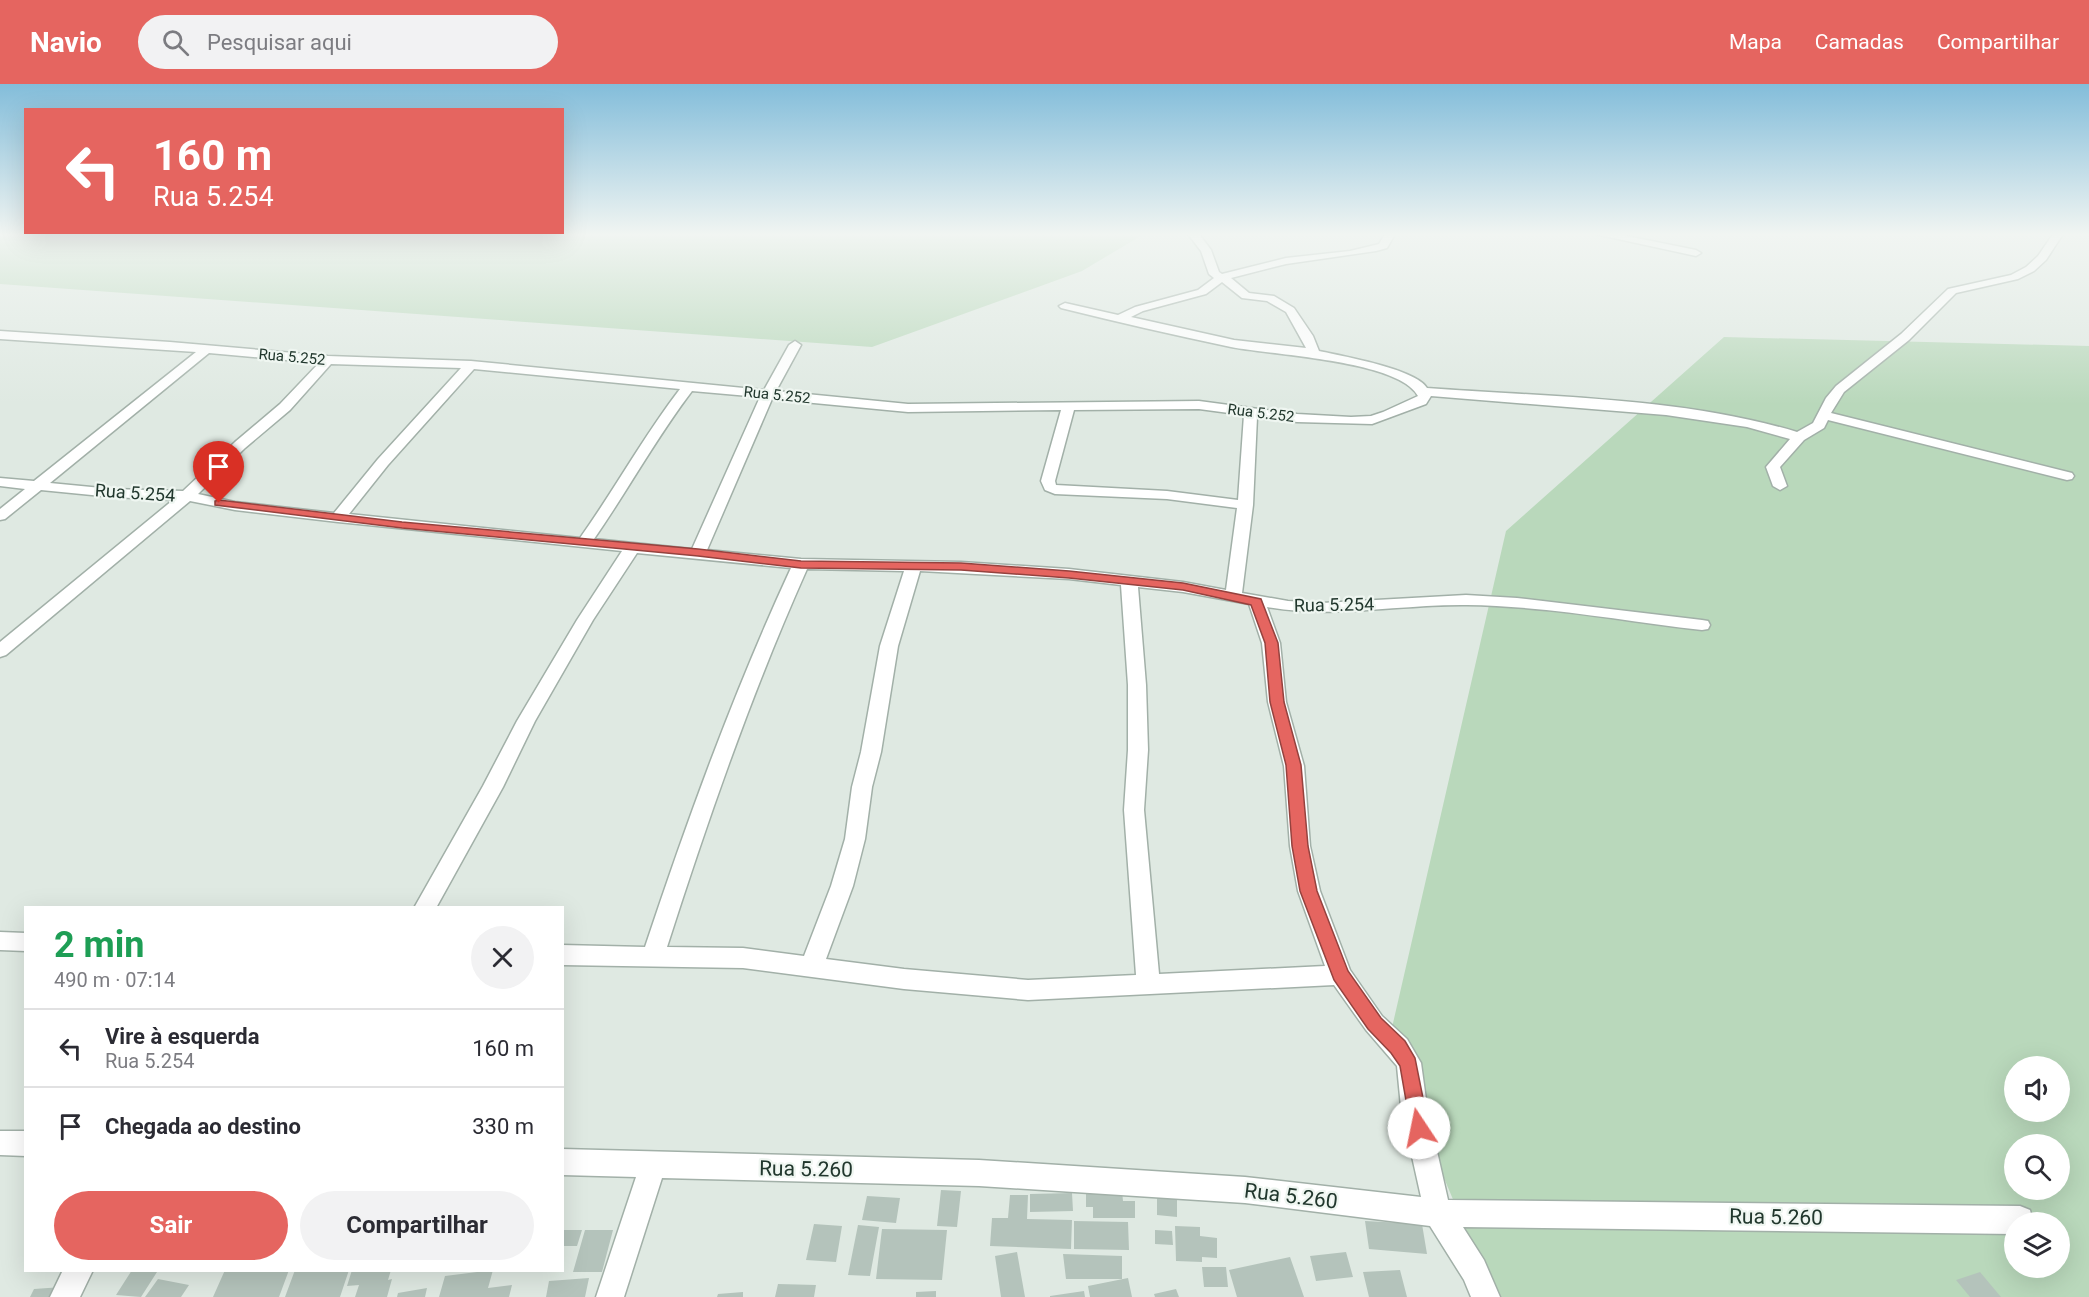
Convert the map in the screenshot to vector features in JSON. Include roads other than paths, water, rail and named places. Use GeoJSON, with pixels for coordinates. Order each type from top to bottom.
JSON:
{"type":"FeatureCollection","features":[{"type":"Feature","properties":{"kind":"street"},"geometry":{"type":"LineString","coordinates":[[1118,319],[1139,309],[1204,291]]}},
{"type":"Feature","properties":{"kind":"street"},"geometry":{"type":"LineString","coordinates":[[1241,291],[1246,296],[1270,298],[1290,310],[1307,336],[1314,353]]}},
{"type":"Feature","properties":{"kind":"street"},"geometry":{"type":"LineString","coordinates":[[1780,486],[1773,467],[1799,437],[1820,425],[1832,398],[1840,389],[1905,337],[1954,291]]}},
{"type":"Feature","properties":{"kind":"street"},"geometry":{"type":"LineString","coordinates":[[1065,306],[1234,345],[1314,353],[1391,372],[1419,385],[1425,392],[1674,411],[1735,420],[1799,437]]}},
{"type":"Feature","properties":{"kind":"street","name":"Rua 5.252"},"geometry":{"type":"LineString","coordinates":[[0,335],[328,360],[471,364],[908,408],[1199,405],[1317,420],[1372,420],[1388,416],[1421,401],[1425,392]]}},
{"type":"Feature","properties":{"kind":"street"},"geometry":{"type":"LineString","coordinates":[[698,552],[768,394],[795,345]]}},
{"type":"Feature","properties":{"kind":"street"},"geometry":{"type":"LineString","coordinates":[[0,516],[207,349]]}},
{"type":"Feature","properties":{"kind":"street"},"geometry":{"type":"LineString","coordinates":[[0,651],[187,496],[240,445],[285,407],[328,360]]}},
{"type":"Feature","properties":{"kind":"street"},"geometry":{"type":"LineString","coordinates":[[338,518],[383,462],[471,364]]}},
{"type":"Feature","properties":{"kind":"street"},"geometry":{"type":"LineString","coordinates":[[584,543],[620,492],[656,429],[689,386]]}},
{"type":"Feature","properties":{"kind":"street"},"geometry":{"type":"LineString","coordinates":[[1068,407],[1048,481],[1050,487],[1055,490],[1167,495],[1245,505]]}},
{"type":"Feature","properties":{"kind":"street"},"geometry":{"type":"LineString","coordinates":[[1233,596],[1245,505],[1251,412]]}},
{"type":"Feature","properties":{"kind":"street"},"geometry":{"type":"LineString","coordinates":[[1824,415],[1937,444],[1983,452],[2067,476]]}},
{"type":"Feature","properties":{"kind":"street","name":"Rua 5.254"},"geometry":{"type":"LineString","coordinates":[[0,482],[187,496],[235,506],[338,518],[801,564],[1006,569],[1129,581],[1233,596],[1257,602],[1322,608],[1466,600],[1517,603],[1702,625]]}},
{"type":"Feature","properties":{"kind":"street"},"geometry":{"type":"LineString","coordinates":[[426,906],[515,747],[526,721],[585,620],[633,546]]}},
{"type":"Feature","properties":{"kind":"street"},"geometry":{"type":"LineString","coordinates":[[653,957],[689,844],[736,713],[766,638],[801,564]]}},
{"type":"Feature","properties":{"kind":"street"},"geometry":{"type":"LineString","coordinates":[[812,966],[842,886],[855,839],[862,787],[876,724],[889,646],[913,567]]}},
{"type":"Feature","properties":{"kind":"street"},"geometry":{"type":"LineString","coordinates":[[1129,581],[1137,685],[1138,750],[1134,810],[1148,984]]}},
{"type":"Feature","properties":{"kind":"street"},"geometry":{"type":"LineString","coordinates":[[1257,602],[1271,643],[1277,702],[1294,765],[1300,846],[1309,891],[1340,975],[1374,1023],[1398,1047],[1408,1064],[1414,1107],[1438,1214],[1474,1270],[1486,1297]]}},
{"type":"Feature","properties":{"kind":"street"},"geometry":{"type":"LineString","coordinates":[[0,941],[24,942]]}},
{"type":"Feature","properties":{"kind":"street"},"geometry":{"type":"LineString","coordinates":[[564,955],[743,958],[904,979],[1028,990],[1340,975]]}},
{"type":"Feature","properties":{"kind":"street"},"geometry":{"type":"LineString","coordinates":[[0,1143],[24,1144]]}},
{"type":"Feature","properties":{"kind":"street","name":"Rua 5.260"},"geometry":{"type":"LineString","coordinates":[[564,1162],[979,1173],[1245,1190],[1438,1214],[2004,1220]]}},
{"type":"Feature","properties":{"kind":"street"},"geometry":{"type":"LineString","coordinates":[[610,1297],[653,1165]]}},
{"type":"Feature","properties":{"kind":"street"},"geometry":{"type":"LineString","coordinates":[[64,1297],[79,1272]]}}]}
